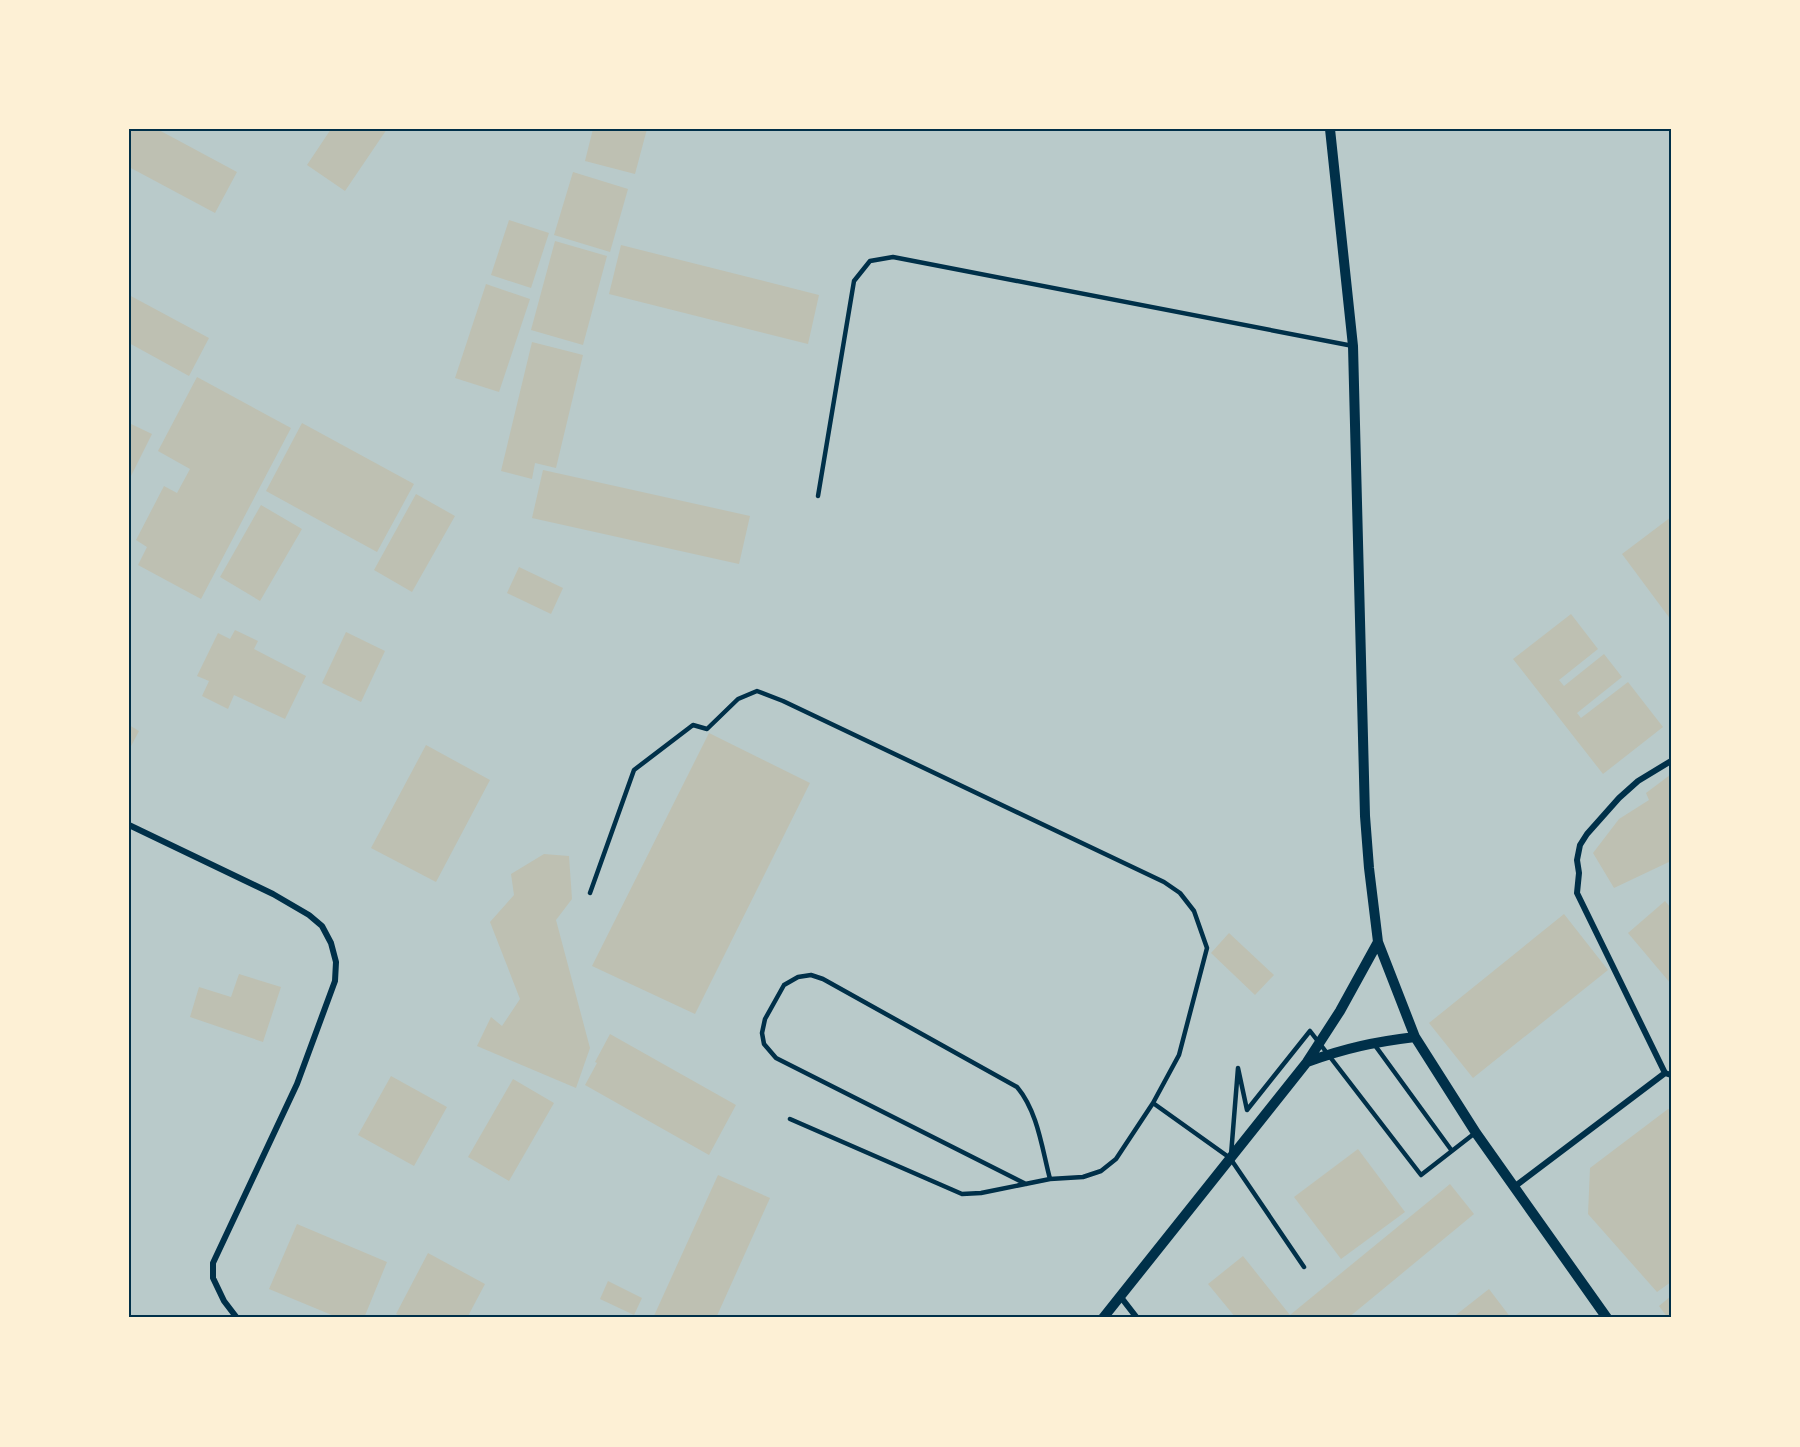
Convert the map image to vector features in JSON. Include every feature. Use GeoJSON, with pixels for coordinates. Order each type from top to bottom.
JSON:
{"type":"FeatureCollection","features":[{"type":"Feature","properties":{"kind":"street"},"geometry":{"type":"LineString","coordinates":[[1330,129],[1353,346],[1365,816],[1378,942],[1415,1037],[1476,1133],[1607,1318]]}},
{"type":"Feature","properties":{"kind":"street"},"geometry":{"type":"LineString","coordinates":[[1514,1187],[1668,1074],[1577,892],[1579,873],[1577,860],[1580,845],[1587,834],[1619,798],[1638,781],[1671,761]]}},
{"type":"Feature","properties":{"kind":"street"},"geometry":{"type":"LineString","coordinates":[[129,825],[273,894],[309,915],[322,926],[331,943],[336,962],[335,981],[297,1084],[213,1263],[213,1278],[224,1301],[237,1318]]}},
{"type":"Feature","properties":{"kind":"street"},"geometry":{"type":"LineString","coordinates":[[1103,1318],[1307,1062],[1340,1011],[1378,942]]}},
{"type":"Feature","properties":{"kind":"street"},"geometry":{"type":"LineString","coordinates":[[1307,1062],[1373,1042],[1415,1037]]}},
{"type":"Feature","properties":{"kind":"street"},"geometry":{"type":"LineString","coordinates":[[1120,1296],[1137,1318]]}},
{"type":"Feature","properties":{"kind":"lane"},"geometry":{"type":"LineString","coordinates":[[818,496],[854,281],[870,261],[893,257],[1353,346]]}},
{"type":"Feature","properties":{"kind":"lane"},"geometry":{"type":"LineString","coordinates":[[590,893],[634,770],[693,725],[707,729],[738,699],[757,692],[775,698],[1164,882],[1180,893],[1194,911],[1207,948],[1179,1055],[1153,1103],[1116,1159],[1101,1171],[1083,1177],[1050,1179],[981,1193],[962,1194],[790,1119]]}},
{"type":"Feature","properties":{"kind":"lane"},"geometry":{"type":"LineString","coordinates":[[1026,1184],[776,1058],[764,1044],[762,1033],[765,1019],[784,985],[798,977],[811,975],[823,979],[1017,1087],[1026,1098],[1033,1114],[1050,1179]]}},
{"type":"Feature","properties":{"kind":"lane"},"geometry":{"type":"LineString","coordinates":[[1230,1158],[1238,1068],[1247,1110],[1310,1031],[1421,1175],[1476,1133]]}},
{"type":"Feature","properties":{"kind":"lane"},"geometry":{"type":"LineString","coordinates":[[1373,1042],[1452,1151]]}},
{"type":"Feature","properties":{"kind":"lane"},"geometry":{"type":"LineString","coordinates":[[1153,1103],[1230,1158],[1304,1267]]}},
{"type":"Feature","properties":{"kind":"shaded area"},"geometry":{"type":"Polygon","coordinates":[[[129,129],[1671,129],[1671,1318],[129,1318],[129,129]]]}},
{"type":"Feature","properties":{"kind":"building"},"geometry":{"type":"Polygon","coordinates":[[[129,129],[157,129],[237,172],[215,213],[129,167],[129,129]]]}},
{"type":"Feature","properties":{"kind":"building"},"geometry":{"type":"Polygon","coordinates":[[[331,129],[387,129],[345,191],[307,165],[331,129]]]}},
{"type":"Feature","properties":{"kind":"building"},"geometry":{"type":"Polygon","coordinates":[[[593,129],[647,129],[635,174],[585,161],[593,129]]]}},
{"type":"Feature","properties":{"kind":"building"},"geometry":{"type":"Polygon","coordinates":[[[573,172],[628,189],[610,252],[554,235],[573,172]]]}},
{"type":"Feature","properties":{"kind":"building"},"geometry":{"type":"Polygon","coordinates":[[[509,220],[549,233],[531,288],[491,275],[509,220]]]}},
{"type":"Feature","properties":{"kind":"building"},"geometry":{"type":"Polygon","coordinates":[[[555,241],[607,256],[583,345],[531,330],[555,241]]]}},
{"type":"Feature","properties":{"kind":"building"},"geometry":{"type":"Polygon","coordinates":[[[621,245],[819,295],[808,344],[609,294],[621,245]]]}},
{"type":"Feature","properties":{"kind":"building"},"geometry":{"type":"Polygon","coordinates":[[[486,284],[530,299],[499,392],[455,378],[486,284]]]}},
{"type":"Feature","properties":{"kind":"building"},"geometry":{"type":"Polygon","coordinates":[[[129,295],[209,338],[189,376],[129,343],[129,295]]]}},
{"type":"Feature","properties":{"kind":"building"},"geometry":{"type":"Polygon","coordinates":[[[532,342],[583,355],[556,468],[535,463],[532,479],[501,471],[532,342]]]}},
{"type":"Feature","properties":{"kind":"building"},"geometry":{"type":"Polygon","coordinates":[[[197,377],[291,428],[201,599],[138,565],[147,547],[136,540],[164,486],[177,493],[190,469],[158,451],[197,377]]]}},
{"type":"Feature","properties":{"kind":"building"},"geometry":{"type":"Polygon","coordinates":[[[129,423],[152,434],[129,480],[129,423]]]}},
{"type":"Feature","properties":{"kind":"building"},"geometry":{"type":"Polygon","coordinates":[[[302,423],[414,484],[377,552],[266,491],[302,423]]]}},
{"type":"Feature","properties":{"kind":"building"},"geometry":{"type":"Polygon","coordinates":[[[543,470],[750,516],[739,564],[532,518],[543,470]]]}},
{"type":"Feature","properties":{"kind":"building"},"geometry":{"type":"Polygon","coordinates":[[[416,494],[455,516],[412,592],[374,570],[416,494]]]}},
{"type":"Feature","properties":{"kind":"building"},"geometry":{"type":"Polygon","coordinates":[[[261,505],[302,529],[260,601],[220,577],[261,505]]]}},
{"type":"Feature","properties":{"kind":"building"},"geometry":{"type":"Polygon","coordinates":[[[1671,517],[1671,620],[1622,554],[1671,517]]]}},
{"type":"Feature","properties":{"kind":"building"},"geometry":{"type":"Polygon","coordinates":[[[519,567],[563,588],[551,614],[507,593],[519,567]]]}},
{"type":"Feature","properties":{"kind":"building"},"geometry":{"type":"Polygon","coordinates":[[[1571,614],[1598,649],[1559,680],[1564,686],[1604,654],[1622,677],[1577,713],[1581,718],[1628,682],[1663,727],[1603,774],[1513,659],[1571,614]]]}},
{"type":"Feature","properties":{"kind":"building"},"geometry":{"type":"Polygon","coordinates":[[[235,630],[258,641],[254,649],[306,676],[285,719],[234,695],[228,709],[202,696],[209,681],[197,676],[218,633],[230,639],[235,630]]]}},
{"type":"Feature","properties":{"kind":"building"},"geometry":{"type":"Polygon","coordinates":[[[346,632],[385,651],[361,702],[322,683],[346,632]]]}},
{"type":"Feature","properties":{"kind":"building"},"geometry":{"type":"Polygon","coordinates":[[[129,725],[139,731],[129,750],[129,725]]]}},
{"type":"Feature","properties":{"kind":"building"},"geometry":{"type":"Polygon","coordinates":[[[709,733],[810,783],[695,1014],[592,966],[709,733]]]}},
{"type":"Feature","properties":{"kind":"building"},"geometry":{"type":"Polygon","coordinates":[[[426,745],[490,780],[436,882],[371,848],[426,745]]]}},
{"type":"Feature","properties":{"kind":"building"},"geometry":{"type":"Polygon","coordinates":[[[1670,775],[1671,861],[1614,888],[1593,853],[1619,819],[1649,800],[1646,793],[1670,775]]]}},
{"type":"Feature","properties":{"kind":"building"},"geometry":{"type":"Polygon","coordinates":[[[544,854],[569,856],[572,899],[556,920],[590,1048],[576,1088],[477,1046],[491,1017],[502,1026],[520,999],[490,922],[514,895],[511,874],[544,854]]]}},
{"type":"Feature","properties":{"kind":"building"},"geometry":{"type":"Polygon","coordinates":[[[1665,901],[1671,908],[1671,984],[1628,933],[1665,901]]]}},
{"type":"Feature","properties":{"kind":"building"},"geometry":{"type":"Polygon","coordinates":[[[1564,914],[1608,970],[1473,1078],[1429,1023],[1564,914]]]}},
{"type":"Feature","properties":{"kind":"building"},"geometry":{"type":"Polygon","coordinates":[[[1229,933],[1274,975],[1255,995],[1211,953],[1229,933]]]}},
{"type":"Feature","properties":{"kind":"building"},"geometry":{"type":"Polygon","coordinates":[[[239,974],[281,987],[263,1042],[190,1017],[199,987],[231,997],[239,974]]]}},
{"type":"Feature","properties":{"kind":"building"},"geometry":{"type":"Polygon","coordinates":[[[610,1034],[736,1105],[709,1155],[585,1085],[610,1034]]]}},
{"type":"Feature","properties":{"kind":"building"},"geometry":{"type":"Polygon","coordinates":[[[391,1076],[447,1107],[414,1166],[358,1135],[391,1076]]]}},
{"type":"Feature","properties":{"kind":"building"},"geometry":{"type":"Polygon","coordinates":[[[513,1079],[554,1103],[509,1181],[468,1157],[513,1079]]]}},
{"type":"Feature","properties":{"kind":"building"},"geometry":{"type":"Polygon","coordinates":[[[1671,1109],[1671,1282],[1657,1292],[1588,1214],[1590,1168],[1671,1109]]]}},
{"type":"Feature","properties":{"kind":"building"},"geometry":{"type":"Polygon","coordinates":[[[1358,1149],[1405,1212],[1341,1259],[1294,1197],[1358,1149]]]}},
{"type":"Feature","properties":{"kind":"building"},"geometry":{"type":"Polygon","coordinates":[[[718,1175],[770,1198],[716,1318],[653,1318],[718,1175]]]}},
{"type":"Feature","properties":{"kind":"building"},"geometry":{"type":"Polygon","coordinates":[[[1450,1184],[1474,1214],[1348,1318],[1236,1318],[1208,1284],[1243,1256],[1290,1315],[1450,1184]]]}},
{"type":"Feature","properties":{"kind":"building"},"geometry":{"type":"Polygon","coordinates":[[[297,1224],[387,1262],[364,1318],[339,1318],[269,1289],[297,1224]]]}},
{"type":"Feature","properties":{"kind":"building"},"geometry":{"type":"Polygon","coordinates":[[[428,1253],[485,1284],[467,1318],[404,1318],[396,1314],[428,1253]]]}},
{"type":"Feature","properties":{"kind":"building"},"geometry":{"type":"Polygon","coordinates":[[[608,1281],[642,1298],[634,1315],[600,1299],[608,1281]]]}},
{"type":"Feature","properties":{"kind":"building"},"geometry":{"type":"Polygon","coordinates":[[[1489,1289],[1511,1318],[1452,1318],[1489,1289]]]}},
{"type":"Feature","properties":{"kind":"building"},"geometry":{"type":"Polygon","coordinates":[[[1671,1296],[1671,1318],[1668,1318],[1659,1306],[1671,1296]]]}}]}
